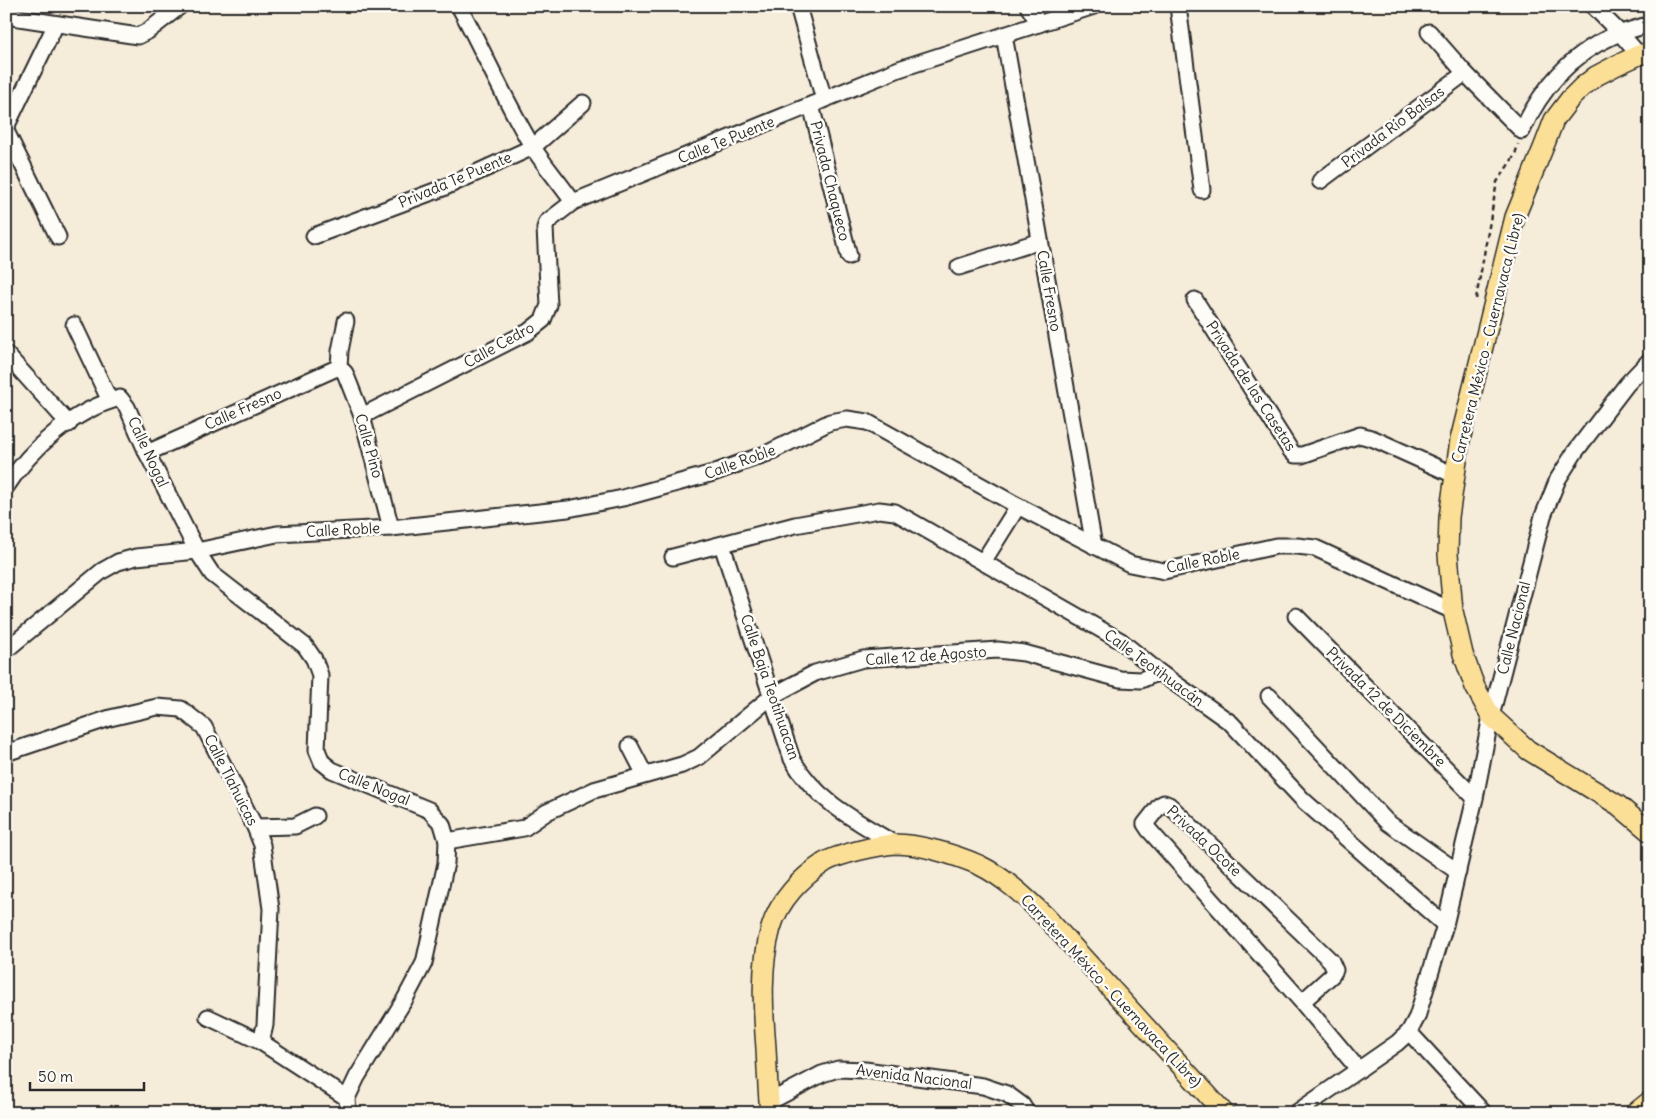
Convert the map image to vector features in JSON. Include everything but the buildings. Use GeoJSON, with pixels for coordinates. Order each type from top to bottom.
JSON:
{"type":"FeatureCollection","features":[{"type":"Feature","properties":{"kind":"main road","name":"Carretera México - Cuernavaca (Libre)"},"geometry":{"type":"LineString","coordinates":[[1644,53],[1596,76],[1570,99],[1554,120],[1515,217],[1460,440],[1449,517],[1448,554],[1453,611],[1468,671],[1482,702],[1491,716],[1528,750],[1618,805],[1650,832]]}},
{"type":"Feature","properties":{"kind":"main road","name":"Carretera México - Cuernavaca (Libre)"},"geometry":{"type":"LineString","coordinates":[[769,1108],[763,1007],[765,963],[771,927],[780,906],[796,886],[826,861],[856,851],[895,844],[953,856],[980,866],[1017,890],[1045,916],[1224,1113]]}},
{"type":"Feature","properties":{"kind":"main road"},"geometry":{"type":"LineString","coordinates":[[1635,1113],[1650,1101]]}},
{"type":"Feature","properties":{"kind":"street"},"geometry":{"type":"LineString","coordinates":[[6,16],[138,36],[148,31],[180,6]]}},
{"type":"Feature","properties":{"kind":"street"},"geometry":{"type":"LineString","coordinates":[[459,6],[533,147],[573,202]]}},
{"type":"Feature","properties":{"kind":"street","name":"Privada Chaqueco"},"geometry":{"type":"LineString","coordinates":[[798,6],[849,256]]}},
{"type":"Feature","properties":{"kind":"street"},"geometry":{"type":"LineString","coordinates":[[1028,6],[1039,24]]}},
{"type":"Feature","properties":{"kind":"street","name":"Calle Te Puente"},"geometry":{"type":"LineString","coordinates":[[573,202],[900,69],[1094,6]]}},
{"type":"Feature","properties":{"kind":"street"},"geometry":{"type":"LineString","coordinates":[[1178,6],[1202,190]]}},
{"type":"Feature","properties":{"kind":"street"},"geometry":{"type":"LineString","coordinates":[[1593,6],[1620,33],[1644,53]]}},
{"type":"Feature","properties":{"kind":"street"},"geometry":{"type":"LineString","coordinates":[[56,24],[6,129],[58,237]]}},
{"type":"Feature","properties":{"kind":"street"},"geometry":{"type":"LineString","coordinates":[[1429,32],[1465,73],[1522,131],[1529,115],[1540,98],[1564,69],[1593,46],[1620,33],[1650,24]]}},
{"type":"Feature","properties":{"kind":"street","name":"Calle Fresno"},"geometry":{"type":"LineString","coordinates":[[1004,35],[1094,546]]}},
{"type":"Feature","properties":{"kind":"street","name":"Privada Río Balsas"},"geometry":{"type":"LineString","coordinates":[[1320,181],[1465,73]]}},
{"type":"Feature","properties":{"kind":"street","name":"Privada Te Puente"},"geometry":{"type":"LineString","coordinates":[[314,236],[443,188],[533,147],[583,103]]}},
{"type":"Feature","properties":{"kind":"street","name":"Calle Cedro"},"geometry":{"type":"LineString","coordinates":[[362,416],[528,332],[543,320],[549,305],[545,228],[548,222],[573,202]]}},
{"type":"Feature","properties":{"kind":"street"},"geometry":{"type":"LineString","coordinates":[[959,267],[1040,241]]}},
{"type":"Feature","properties":{"kind":"street","name":"Privada de las Casetas"},"geometry":{"type":"LineString","coordinates":[[1196,300],[1295,455],[1302,455],[1360,435],[1374,439],[1454,475]]}},
{"type":"Feature","properties":{"kind":"street"},"geometry":{"type":"LineString","coordinates":[[340,367],[340,351],[346,321]]}},
{"type":"Feature","properties":{"kind":"street","name":"Calle Nogal"},"geometry":{"type":"LineString","coordinates":[[74,325],[115,400],[127,407],[147,452],[197,551],[212,574],[305,646],[314,659],[320,675],[317,750],[322,762],[332,770],[429,810],[442,824],[447,841],[446,863],[424,963],[405,999],[357,1077],[348,1105]]}},
{"type":"Feature","properties":{"kind":"street"},"geometry":{"type":"LineString","coordinates":[[6,354],[69,424]]}},
{"type":"Feature","properties":{"kind":"street","name":"Calle Nacional"},"geometry":{"type":"LineString","coordinates":[[1445,925],[1476,798],[1491,716],[1543,516],[1558,479],[1575,452],[1627,384],[1650,360]]}},
{"type":"Feature","properties":{"kind":"street","name":"Calle Fresno"},"geometry":{"type":"LineString","coordinates":[[147,452],[340,367]]}},
{"type":"Feature","properties":{"kind":"street","name":"Calle Pino"},"geometry":{"type":"LineString","coordinates":[[340,367],[345,373],[362,416],[391,528]]}},
{"type":"Feature","properties":{"kind":"street"},"geometry":{"type":"LineString","coordinates":[[6,487],[20,466],[44,440],[69,424],[115,400]]}},
{"type":"Feature","properties":{"kind":"street","name":"Calle Roble"},"geometry":{"type":"LineString","coordinates":[[6,650],[102,571],[118,562],[136,557],[197,551],[277,534],[391,528],[568,509],[623,498],[714,473],[768,453],[830,422],[847,419],[867,422],[1018,506],[1130,564],[1164,571],[1276,546],[1315,548],[1453,611]]}},
{"type":"Feature","properties":{"kind":"street"},"geometry":{"type":"LineString","coordinates":[[983,562],[1018,506]]}},
{"type":"Feature","properties":{"kind":"street","name":"Calle Teotihuacán"},"geometry":{"type":"LineString","coordinates":[[673,557],[795,525],[879,510],[895,512],[1121,641],[1159,672],[1231,723],[1304,801],[1445,925]]}},
{"type":"Feature","properties":{"kind":"street","name":"Calle Baja Teotihuacan"},"geometry":{"type":"LineString","coordinates":[[722,545],[792,759],[814,790],[845,814],[895,844]]}},
{"type":"Feature","properties":{"kind":"street","name":"Privada 12 de Diciembre"},"geometry":{"type":"LineString","coordinates":[[1296,616],[1476,798]]}},
{"type":"Feature","properties":{"kind":"street","name":"Calle 12 de Agosto"},"geometry":{"type":"LineString","coordinates":[[447,841],[524,828],[547,812],[594,790],[682,765],[699,757],[772,696],[815,674],[863,659],[998,650],[1024,653],[1120,679],[1141,680],[1159,672]]}},
{"type":"Feature","properties":{"kind":"street"},"geometry":{"type":"LineString","coordinates":[[1269,696],[1387,822],[1458,872]]}},
{"type":"Feature","properties":{"kind":"street","name":"Calle Tlahuicas"},"geometry":{"type":"LineString","coordinates":[[6,753],[110,718],[156,706],[181,709],[204,727],[255,827],[262,845],[271,909],[265,1025],[262,1042]]}},
{"type":"Feature","properties":{"kind":"street"},"geometry":{"type":"LineString","coordinates":[[630,746],[645,775]]}},
{"type":"Feature","properties":{"kind":"street","name":"Privada Ocote"},"geometry":{"type":"LineString","coordinates":[[1302,1002],[1332,975],[1335,970],[1331,961],[1169,805],[1164,803],[1160,805],[1145,824],[1149,830],[1302,1002],[1359,1070]]}},
{"type":"Feature","properties":{"kind":"street"},"geometry":{"type":"LineString","coordinates":[[255,827],[295,826],[315,816]]}},
{"type":"Feature","properties":{"kind":"street"},"geometry":{"type":"LineString","coordinates":[[1296,1113],[1359,1070],[1409,1032],[1417,1017],[1445,925]]}},
{"type":"Feature","properties":{"kind":"street"},"geometry":{"type":"LineString","coordinates":[[208,1017],[262,1042],[348,1105]]}},
{"type":"Feature","properties":{"kind":"street"},"geometry":{"type":"LineString","coordinates":[[1409,1032],[1484,1113]]}},
{"type":"Feature","properties":{"kind":"street","name":"Avenida Nacional"},"geometry":{"type":"LineString","coordinates":[[769,1108],[822,1074],[838,1070],[865,1070],[983,1086],[1007,1094],[1022,1105],[1027,1113]]}}]}
